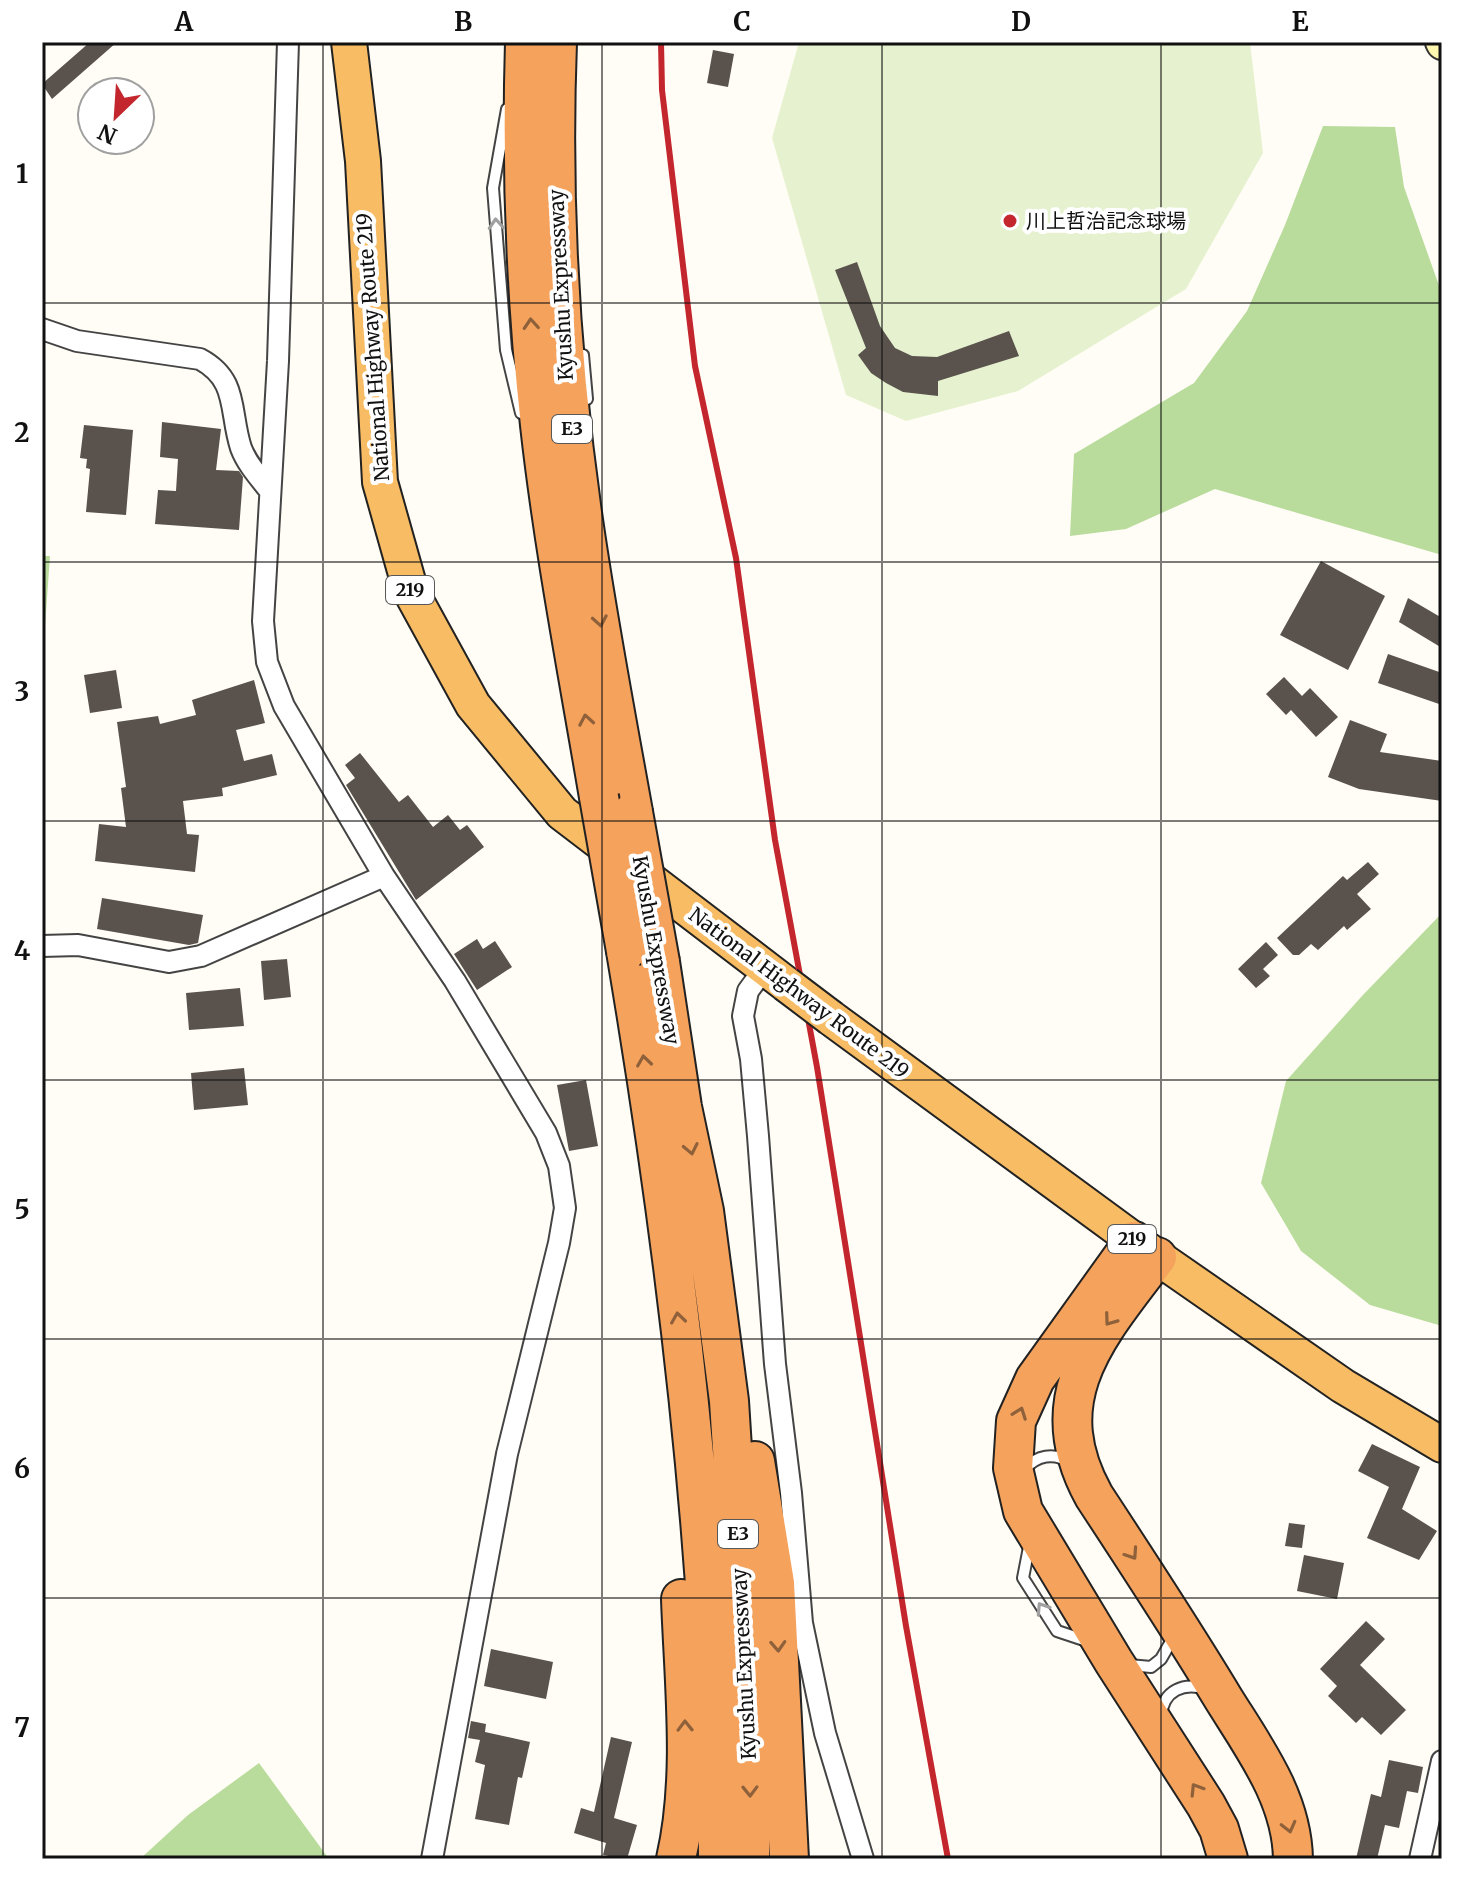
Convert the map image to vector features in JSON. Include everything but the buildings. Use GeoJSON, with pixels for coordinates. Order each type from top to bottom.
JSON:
{"type":"FeatureCollection","features":[{"type":"Feature","properties":{"kind":"highway","name":"National Highway Route 219"},"geometry":{"type":"LineString","coordinates":[[349,42],[363,161],[380,482],[411,592],[473,705],[562,813],[775,977],[1146,1249],[1343,1386],[1442,1445]]}},
{"type":"Feature","properties":{"kind":"highway","name":"Kyushu Expressway"},"geometry":{"type":"LineString","coordinates":[[558,42],[555,173],[576,573]]}},
{"type":"Feature","properties":{"kind":"highway","name":"Kyushu Expressway"},"geometry":{"type":"LineString","coordinates":[[519,57],[526,259],[540,426],[576,573],[643,956],[682,1107],[704,1211],[729,1401],[741,1591],[750,1859]]}},
{"type":"Feature","properties":{"kind":"highway","name":"Kyushu Expressway"},"geometry":{"type":"LineString","coordinates":[[643,956],[641,1038],[689,1396],[703,1549],[717,1760],[718,1859]]}},
{"type":"Feature","properties":{"kind":"highway"},"geometry":{"type":"LineString","coordinates":[[704,1211],[744,1397],[775,1583],[789,1859]]}},
{"type":"Feature","properties":{"kind":"highway"},"geometry":{"type":"LineString","coordinates":[[1146,1249],[1078,1375],[1071,1424],[1074,1449],[1081,1473],[1266,1767],[1283,1804],[1293,1859]]}},
{"type":"Feature","properties":{"kind":"highway"},"geometry":{"type":"LineString","coordinates":[[1146,1249],[1035,1379],[1016,1421],[1013,1442],[1016,1490],[1023,1511],[1108,1653],[1206,1805],[1219,1829],[1228,1859]]}},
{"type":"Feature","properties":{"kind":"highway"},"geometry":{"type":"LineString","coordinates":[[676,1859],[686,1781],[681,1566],[689,1396]]}},
{"type":"Feature","properties":{"kind":"street"},"geometry":{"type":"LineString","coordinates":[[288,42],[278,361],[263,621],[267,662],[284,706],[384,876],[455,981],[546,1133],[559,1166],[565,1208],[507,1454],[432,1859]]}},
{"type":"Feature","properties":{"kind":"street"},"geometry":{"type":"LineString","coordinates":[[42,329],[77,341],[200,359],[214,367],[230,391],[242,449],[270,491]]}},
{"type":"Feature","properties":{"kind":"street"},"geometry":{"type":"LineString","coordinates":[[42,946],[78,945],[169,962],[201,956],[384,876]]}},
{"type":"Feature","properties":{"kind":"street"},"geometry":{"type":"LineString","coordinates":[[775,977],[748,991],[743,1016],[755,1105],[775,1364],[791,1493],[802,1623],[825,1733],[863,1859]]}},
{"type":"Feature","properties":{"kind":"street"},"geometry":{"type":"LineString","coordinates":[[1420,1859],[1442,1761]]}},
{"type":"Feature","properties":{"kind":"lane"},"geometry":{"type":"LineString","coordinates":[[518,42],[519,57]]}},
{"type":"Feature","properties":{"kind":"lane"},"geometry":{"type":"LineString","coordinates":[[558,42],[568,209]]}},
{"type":"Feature","properties":{"kind":"lane"},"geometry":{"type":"LineString","coordinates":[[508,101],[493,188],[506,350],[524,425]]}},
{"type":"Feature","properties":{"kind":"lane"},"geometry":{"type":"LineString","coordinates":[[581,335],[587,414]]}},
{"type":"Feature","properties":{"kind":"lane"},"geometry":{"type":"LineString","coordinates":[[531,455],[576,573]]}},
{"type":"Feature","properties":{"kind":"lane"},"geometry":{"type":"LineString","coordinates":[[576,573],[588,461]]}},
{"type":"Feature","properties":{"kind":"lane"},"geometry":{"type":"LineString","coordinates":[[1016,1490],[1024,1470],[1033,1460],[1050,1456],[1064,1459],[1081,1473]]}},
{"type":"Feature","properties":{"kind":"lane"},"geometry":{"type":"LineString","coordinates":[[1108,1653],[1138,1667],[1151,1667],[1170,1647],[1174,1634],[1173,1616]]}},
{"type":"Feature","properties":{"kind":"lane"},"geometry":{"type":"LineString","coordinates":[[1164,1738],[1160,1712],[1170,1693],[1192,1686],[1223,1697]]}},
{"type":"Feature","properties":{"kind":"green space","name":"川上哲治記念球場"},"geometry":{"type":"Polygon","coordinates":[[[799,42],[1250,42],[1263,153],[1186,289],[1018,391],[906,421],[846,395],[772,138],[799,42]]]}},
{"type":"Feature","properties":{"kind":"green space"},"geometry":{"type":"Polygon","coordinates":[[[1323,126],[1395,127],[1404,187],[1442,294],[1442,555],[1215,489],[1126,529],[1070,536],[1074,454],[1194,383],[1247,311],[1285,225],[1323,126]]]}},
{"type":"Feature","properties":{"kind":"green space"},"geometry":{"type":"Polygon","coordinates":[[[42,556],[50,556],[42,668],[42,556]]]}},
{"type":"Feature","properties":{"kind":"green space"},"geometry":{"type":"Polygon","coordinates":[[[1442,913],[1442,1326],[1370,1305],[1301,1251],[1261,1183],[1286,1081],[1442,913]]]}},
{"type":"Feature","properties":{"kind":"green space"},"geometry":{"type":"Polygon","coordinates":[[[259,1763],[329,1859],[140,1859],[188,1815],[259,1763]]]}},
{"type":"Feature","properties":{"kind":"railway"},"geometry":{"type":"LineString","coordinates":[[661,42],[662,90],[695,366],[736,558],[775,840],[817,1067],[906,1626],[948,1859]]}},
{"type":"Feature","properties":{"kind":"place","name":"川上哲治記念球場"},"geometry":{"type":"Point","coordinates":[1010,221]}}]}
